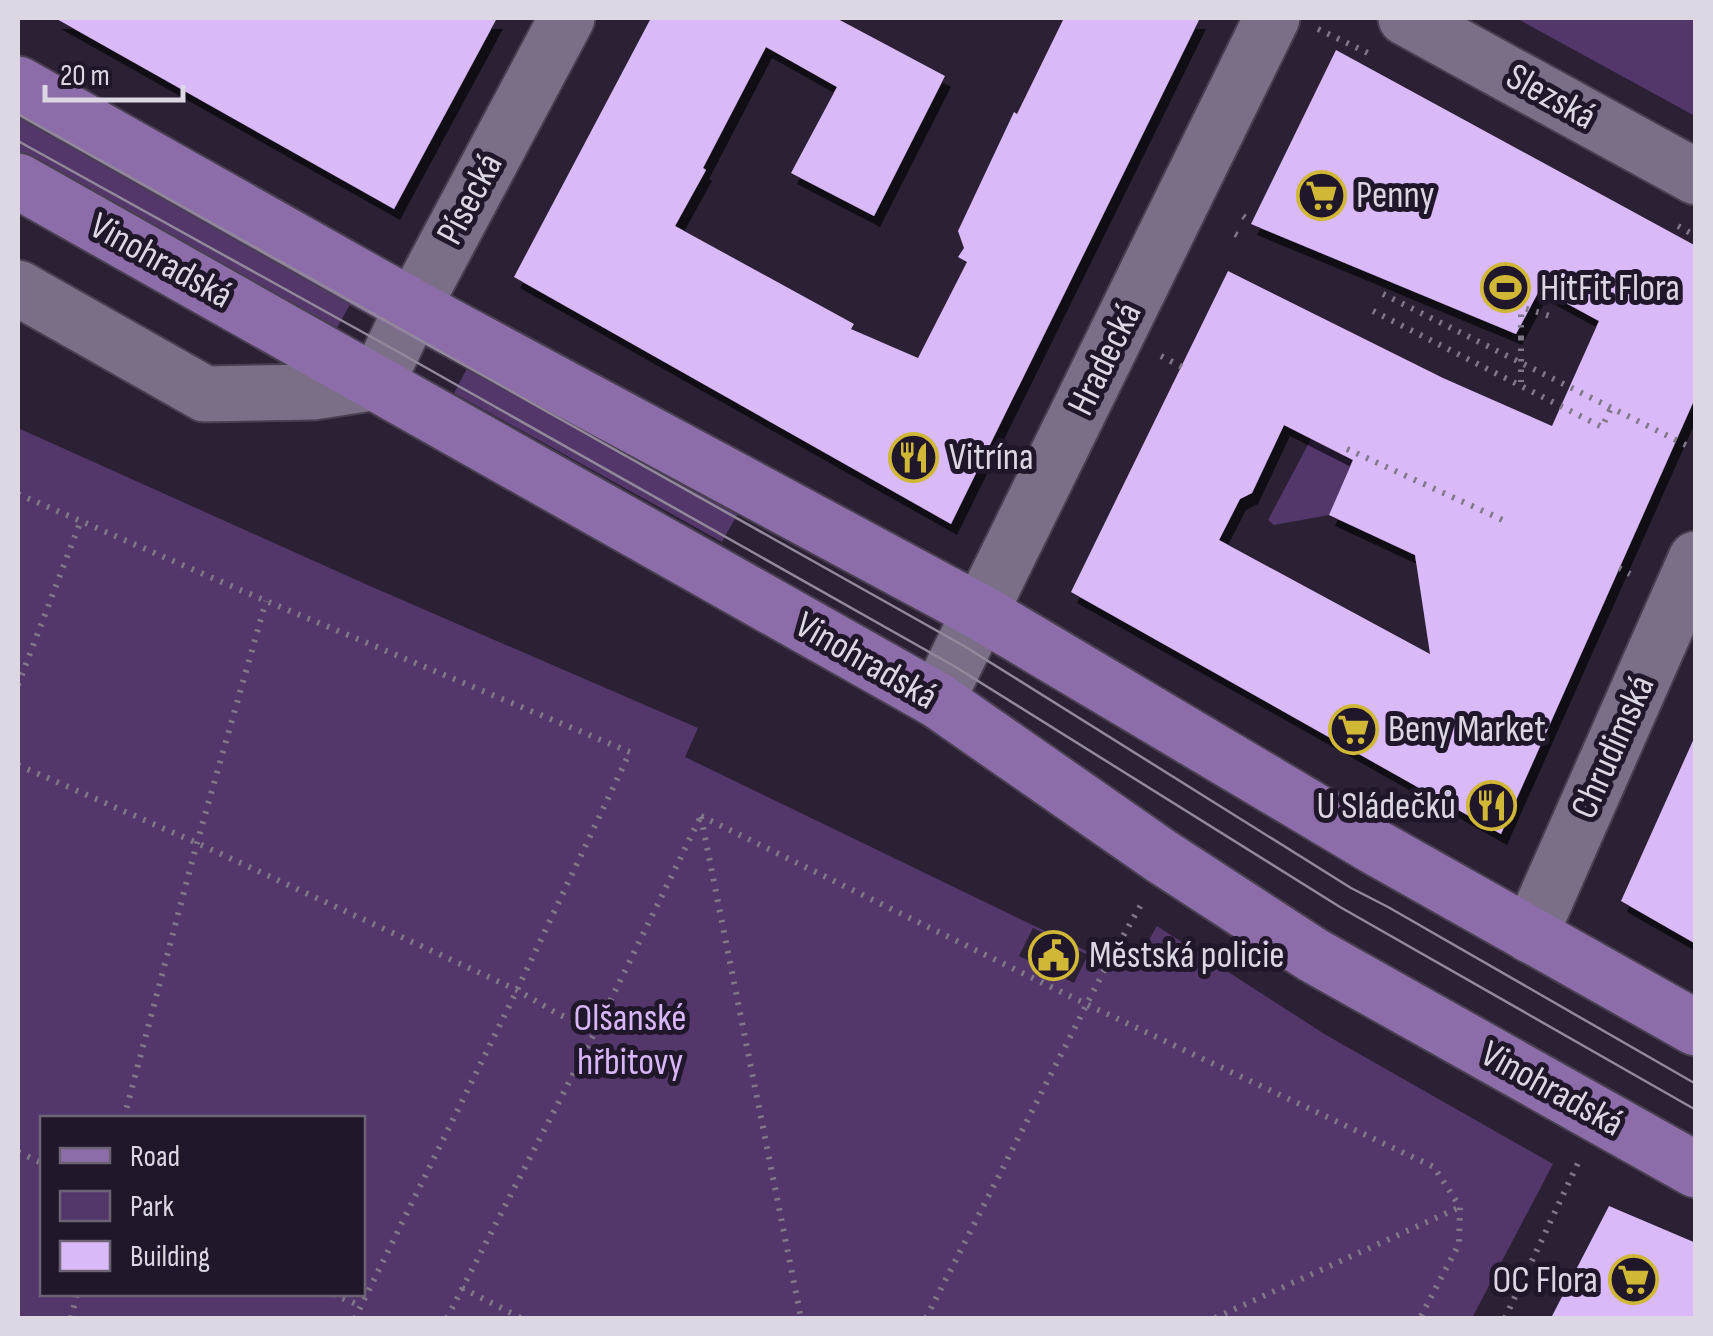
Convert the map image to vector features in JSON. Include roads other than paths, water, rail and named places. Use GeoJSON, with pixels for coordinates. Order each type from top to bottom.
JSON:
{"type":"FeatureCollection","features":[{"type":"Feature","properties":{"kind":"main road"},"geometry":{"type":"LineString","coordinates":[[18,84],[413,306],[980,612],[1375,847],[1696,1028]]}},
{"type":"Feature","properties":{"kind":"main road","name":"Vinohradská"},"geometry":{"type":"LineString","coordinates":[[18,181],[937,700],[1161,856],[1313,955],[1696,1170]]}},
{"type":"Feature","properties":{"kind":"street","name":"Písecká"},"geometry":{"type":"LineString","coordinates":[[376,382],[566,18]]}},
{"type":"Feature","properties":{"kind":"street","name":"Hradecká"},"geometry":{"type":"LineString","coordinates":[[937,700],[1272,18]]}},
{"type":"Feature","properties":{"kind":"street","name":"Slezská"},"geometry":{"type":"LineString","coordinates":[[1406,18],[1696,177]]}},
{"type":"Feature","properties":{"kind":"street"},"geometry":{"type":"LineString","coordinates":[[18,288],[205,394],[313,392],[376,382]]}},
{"type":"Feature","properties":{"kind":"street","name":"Chrudimská"},"geometry":{"type":"LineString","coordinates":[[1530,935],[1696,559]]}},
{"type":"Feature","properties":{"kind":"tram line"},"geometry":{"type":"LineString","coordinates":[[18,114],[964,646],[1351,888],[1696,1084]]}},
{"type":"Feature","properties":{"kind":"tram line"},"geometry":{"type":"LineString","coordinates":[[18,141],[954,666],[1340,907],[1696,1110]]}},
{"type":"Feature","properties":{"kind":"place","name":"Penny"},"geometry":{"type":"Point","coordinates":[1321,195]}},
{"type":"Feature","properties":{"kind":"place","name":"HitFit Flora"},"geometry":{"type":"Point","coordinates":[1505,288]}},
{"type":"Feature","properties":{"kind":"place","name":"Vitrína"},"geometry":{"type":"Point","coordinates":[914,457]}},
{"type":"Feature","properties":{"kind":"place","name":"Beny Market"},"geometry":{"type":"Point","coordinates":[1353,729]}},
{"type":"Feature","properties":{"kind":"place","name":"U Sládečků"},"geometry":{"type":"Point","coordinates":[1491,806]}},
{"type":"Feature","properties":{"kind":"place","name":"Městská policie"},"geometry":{"type":"Point","coordinates":[1054,955]}},
{"type":"Feature","properties":{"kind":"place","name":"OC Flora"},"geometry":{"type":"Point","coordinates":[1633,1280]}},
{"type":"Feature","properties":{"kind":"park label","name":"Olšanské hřbitovy"},"geometry":{"type":"Point","coordinates":[630,1040]}}]}
